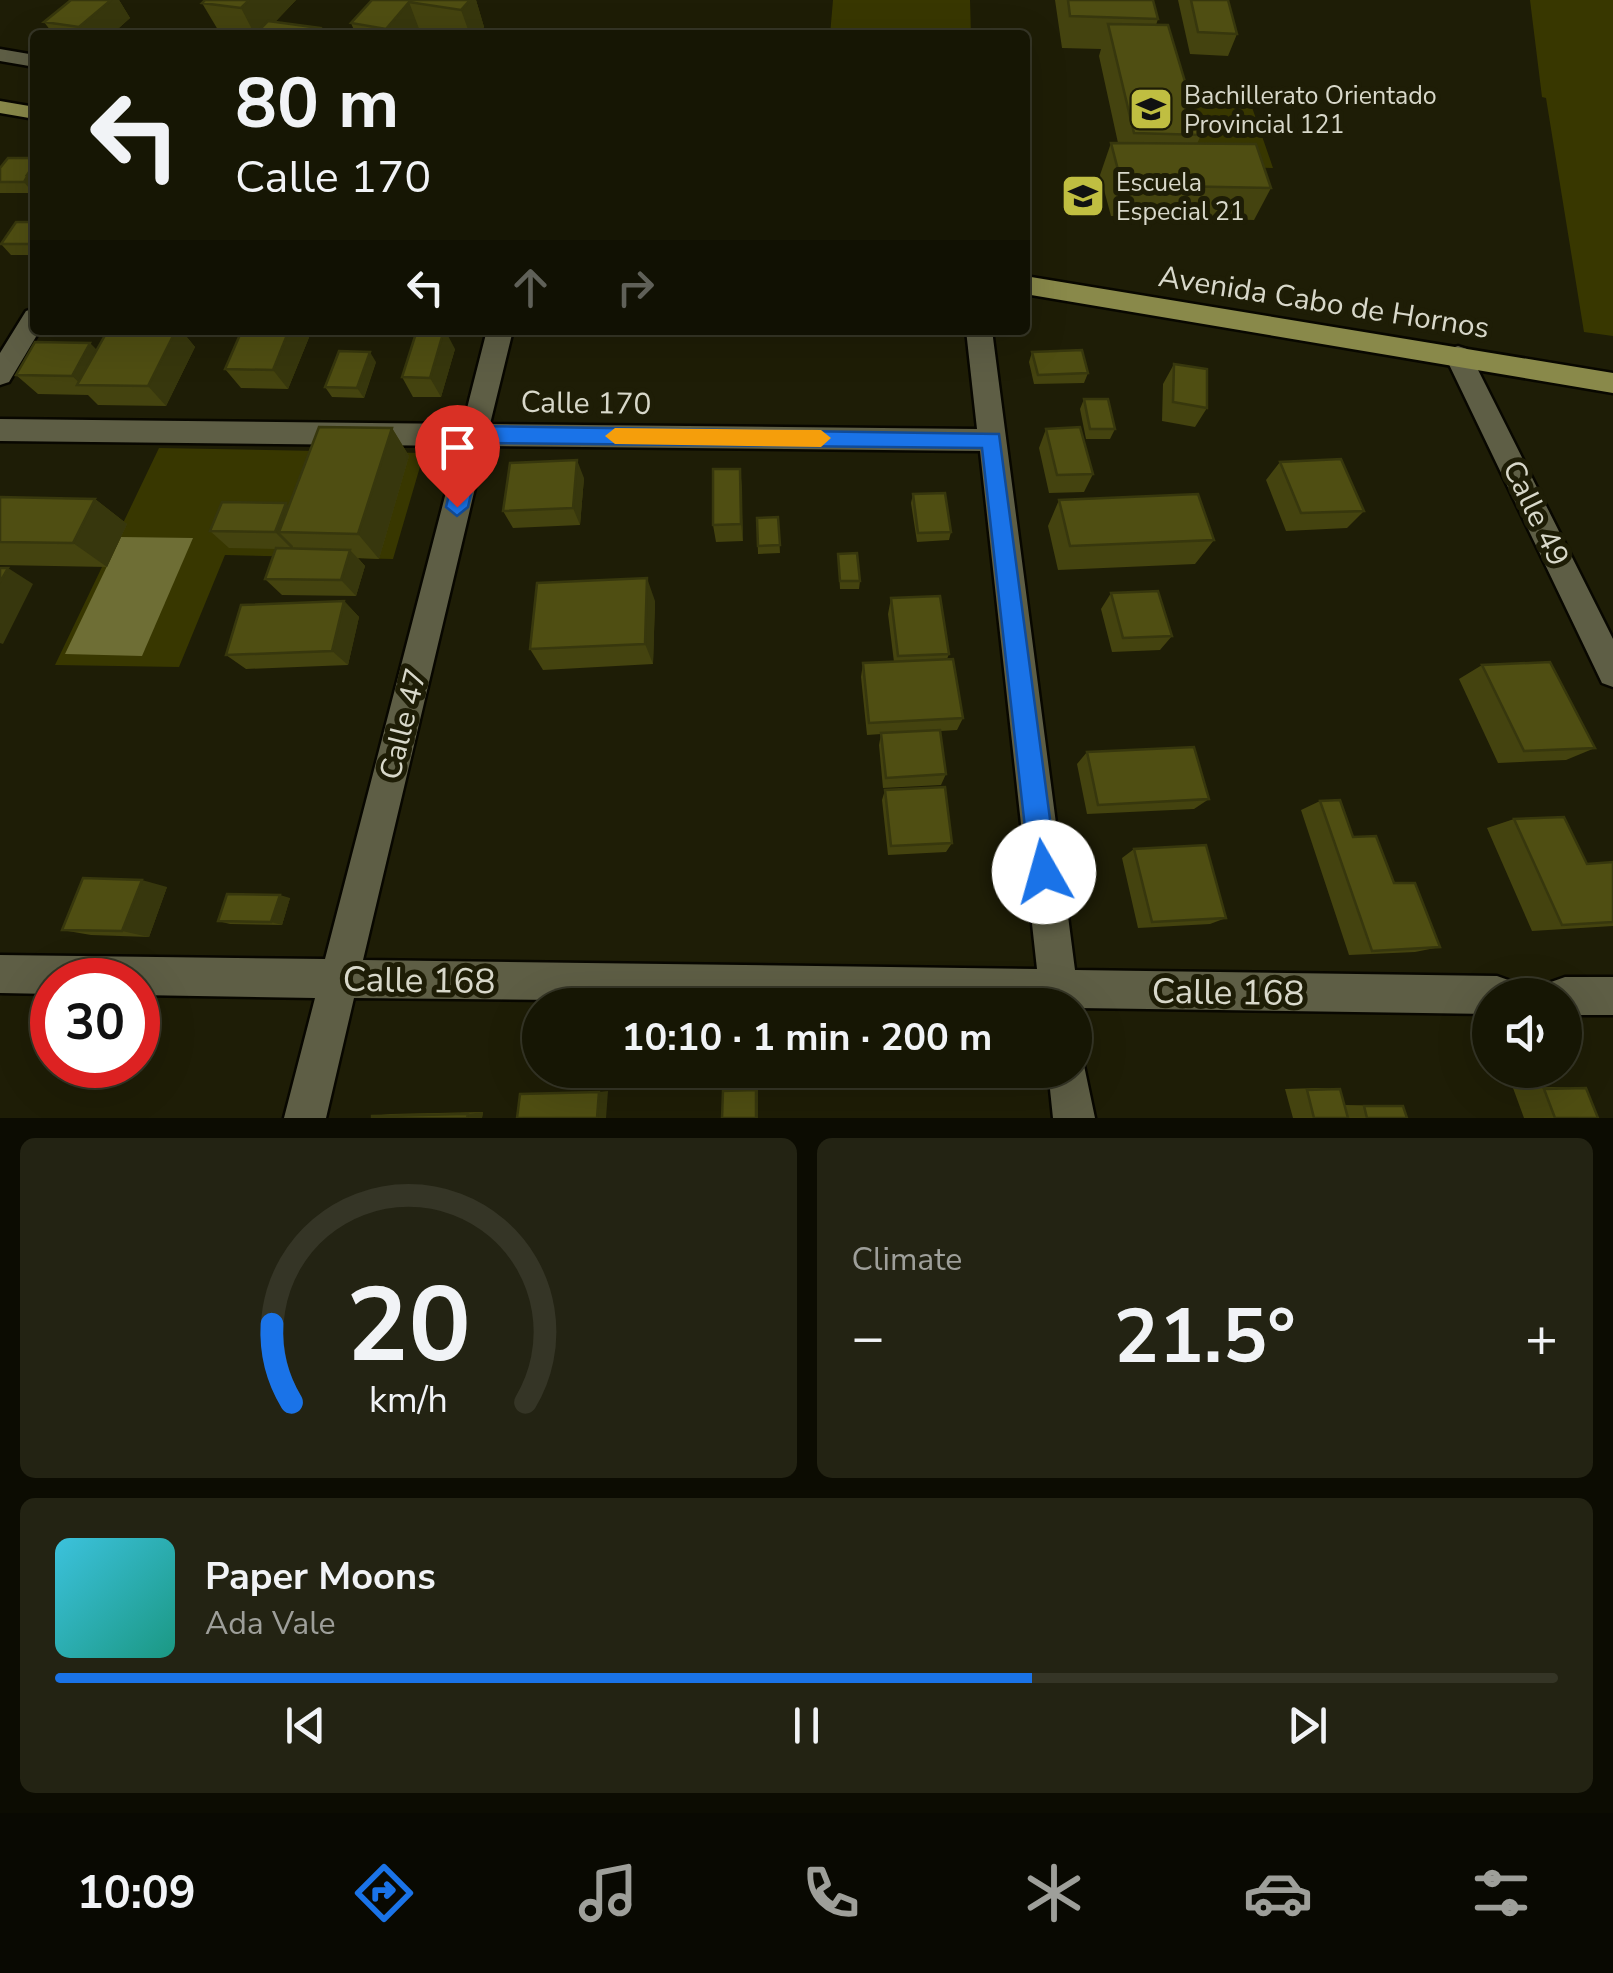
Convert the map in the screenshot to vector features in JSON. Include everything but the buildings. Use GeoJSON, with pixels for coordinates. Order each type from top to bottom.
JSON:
{"type":"FeatureCollection","features":[{"type":"Feature","properties":{"kind":"main road"},"geometry":{"type":"LineString","coordinates":[[0,107],[30,112]]}},
{"type":"Feature","properties":{"kind":"main road","name":"Avenida Cabo de Hornos"},"geometry":{"type":"LineString","coordinates":[[1030,286],[1613,383]]}},
{"type":"Feature","properties":{"kind":"street"},"geometry":{"type":"LineString","coordinates":[[0,55],[30,60]]}},
{"type":"Feature","properties":{"kind":"street"},"geometry":{"type":"LineString","coordinates":[[0,375],[30,325]]}},
{"type":"Feature","properties":{"kind":"street","name":"Calle 47"},"geometry":{"type":"LineString","coordinates":[[305,1118],[499,335]]}},
{"type":"Feature","properties":{"kind":"street"},"geometry":{"type":"LineString","coordinates":[[980,335],[1058,988]]}},
{"type":"Feature","properties":{"kind":"street","name":"Calle 49"},"geometry":{"type":"LineString","coordinates":[[1458,356],[1613,672]]}},
{"type":"Feature","properties":{"kind":"street","name":"Calle 170"},"geometry":{"type":"LineString","coordinates":[[0,430],[991,440]]}},
{"type":"Feature","properties":{"kind":"street","name":"Calle 168"},"geometry":{"type":"LineString","coordinates":[[0,974],[700,988]]}},
{"type":"Feature","properties":{"kind":"street","name":"Calle 168"},"geometry":{"type":"LineString","coordinates":[[1092,997],[1472,995]]}},
{"type":"Feature","properties":{"kind":"street"},"geometry":{"type":"LineString","coordinates":[[1582,996],[1613,996]]}},
{"type":"Feature","properties":{"kind":"street"},"geometry":{"type":"LineString","coordinates":[[1070,1088],[1074,1118]]}},
{"type":"Feature","properties":{"kind":"shaded area"},"geometry":{"type":"Polygon","coordinates":[[[833,0],[970,0],[971,30],[830,30],[833,0]]]}},
{"type":"Feature","properties":{"kind":"shaded area"},"geometry":{"type":"Polygon","coordinates":[[[1530,0],[1613,0],[1613,336],[1584,332],[1546,98],[1542,97],[1530,0]]]}},
{"type":"Feature","properties":{"kind":"shaded area"},"geometry":{"type":"Polygon","coordinates":[[[1178,88],[1246,90],[1273,168],[1200,166],[1178,88]]]}},
{"type":"Feature","properties":{"kind":"shaded area"},"geometry":{"type":"Polygon","coordinates":[[[159,448],[424,453],[393,559],[225,555],[179,667],[55,665],[159,448]]]}},
{"type":"Feature","properties":{"kind":"shaded area"},"geometry":{"type":"Polygon","coordinates":[[[121,537],[193,538],[142,656],[65,654],[121,537]]]}},
{"type":"Feature","properties":{"kind":"slow traffic"},"geometry":{"type":"LineString","coordinates":[[615,436],[821,438]]}},
{"type":"Feature","properties":{"kind":"place","name":"Bachillerato Orientado Provincial 121"},"geometry":{"type":"Point","coordinates":[1151,109]}},
{"type":"Feature","properties":{"kind":"place","name":"Escuela Especial 21"},"geometry":{"type":"Point","coordinates":[1083,196]}},
{"type":"Feature","properties":{"kind":"route"},"geometry":{"type":"LineString","coordinates":[[457,507],[474,435],[991,440],[1044,872]]}}]}
